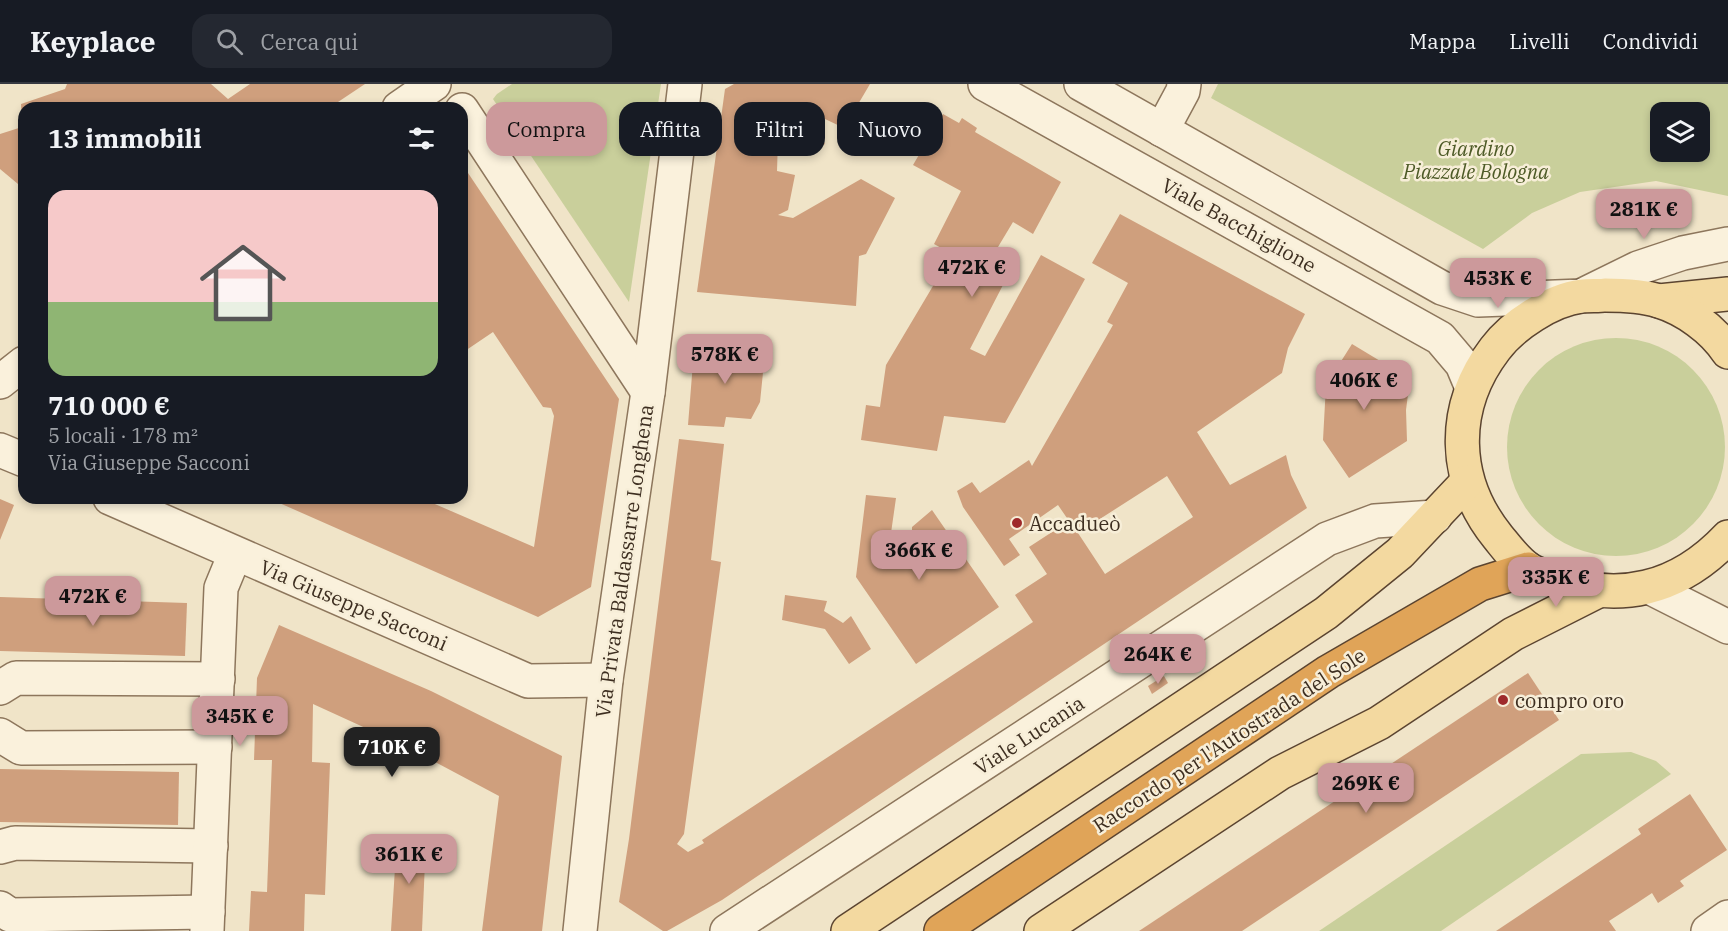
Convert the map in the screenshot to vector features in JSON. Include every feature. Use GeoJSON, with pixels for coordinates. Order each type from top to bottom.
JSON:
{"type":"FeatureCollection","features":[{"type":"Feature","properties":{"kind":"highway","name":"Raccordo per l'Autostrada del Sole"},"geometry":{"type":"LineString","coordinates":[[941,931],[1328,672],[1480,584],[1528,569]]}},
{"type":"Feature","properties":{"kind":"main road"},"geometry":{"type":"LineString","coordinates":[[1728,294],[1659,301],[1620,295],[1581,296],[1544,309],[1520,324],[1500,342],[1484,364],[1472,388],[1464,419],[1461,450],[1467,482],[1484,520],[1528,569],[1574,588],[1611,592],[1649,587],[1676,578],[1700,563],[1728,537]]}},
{"type":"Feature","properties":{"kind":"main road"},"geometry":{"type":"LineString","coordinates":[[1659,301],[1694,318],[1728,352]]}},
{"type":"Feature","properties":{"kind":"main road"},"geometry":{"type":"LineString","coordinates":[[848,931],[1326,613],[1400,554],[1467,482]]}},
{"type":"Feature","properties":{"kind":"main road"},"geometry":{"type":"LineString","coordinates":[[1058,926],[1280,773],[1379,723],[1513,634],[1598,591]]}},
{"type":"Feature","properties":{"kind":"street"},"geometry":{"type":"LineString","coordinates":[[408,102],[434,84]]}},
{"type":"Feature","properties":{"kind":"street"},"geometry":{"type":"LineString","coordinates":[[445,84],[457,102]]}},
{"type":"Feature","properties":{"kind":"street","name":"Via Privata Baldassarre Longhena"},"geometry":{"type":"LineString","coordinates":[[580,931],[606,680],[648,392],[685,84]]}},
{"type":"Feature","properties":{"kind":"street","name":"Viale Bacchiglione"},"geometry":{"type":"LineString","coordinates":[[985,84],[1440,338],[1462,364],[1472,388]]}},
{"type":"Feature","properties":{"kind":"street"},"geometry":{"type":"LineString","coordinates":[[1081,84],[1442,288],[1460,296],[1478,300],[1581,296],[1638,268],[1683,253],[1728,244]]}},
{"type":"Feature","properties":{"kind":"street"},"geometry":{"type":"LineString","coordinates":[[1162,130],[1183,91],[1184,84]]}},
{"type":"Feature","properties":{"kind":"street"},"geometry":{"type":"LineString","coordinates":[[468,120],[648,392]]}},
{"type":"Feature","properties":{"kind":"street"},"geometry":{"type":"LineString","coordinates":[[0,382],[18,368]]}},
{"type":"Feature","properties":{"kind":"street"},"geometry":{"type":"LineString","coordinates":[[0,450],[18,458]]}},
{"type":"Feature","properties":{"kind":"street","name":"Via Giuseppe Sacconi"},"geometry":{"type":"LineString","coordinates":[[123,504],[528,681],[606,680]]}},
{"type":"Feature","properties":{"kind":"street","name":"Viale Lucania"},"geometry":{"type":"LineString","coordinates":[[726,931],[1327,540],[1375,521],[1435,517]]}},
{"type":"Feature","properties":{"kind":"street"},"geometry":{"type":"LineString","coordinates":[[0,908],[10,915],[207,922],[221,588],[235,554]]}},
{"type":"Feature","properties":{"kind":"street"},"geometry":{"type":"LineString","coordinates":[[1649,587],[1728,627]]}},
{"type":"Feature","properties":{"kind":"street"},"geometry":{"type":"LineString","coordinates":[[0,688],[16,678],[218,679]]}},
{"type":"Feature","properties":{"kind":"street"},"geometry":{"type":"LineString","coordinates":[[0,735],[21,748],[215,747]]}},
{"type":"Feature","properties":{"kind":"street"},"geometry":{"type":"LineString","coordinates":[[0,847],[15,843],[211,846]]}},
{"type":"Feature","properties":{"kind":"street"},"geometry":{"type":"LineString","coordinates":[[1708,931],[1728,917]]}},
{"type":"Feature","properties":{"kind":"green space"},"geometry":{"type":"Polygon","coordinates":[[[512,84],[661,84],[658,102],[619,102],[619,156],[650,156],[629,302],[531,156],[607,156],[607,102],[495,102],[493,99],[512,84]]]}},
{"type":"Feature","properties":{"kind":"green space","name":"Giardino Piazzale Bologna"},"geometry":{"type":"Polygon","coordinates":[[[1218,84],[1728,84],[1728,196],[1656,181],[1580,192],[1532,213],[1483,249],[1211,98],[1218,84]]]}},
{"type":"Feature","properties":{"kind":"green space"},"geometry":{"type":"Polygon","coordinates":[[[1605,338],[1627,338],[1648,342],[1668,351],[1685,362],[1701,378],[1721,415],[1725,447],[1721,479],[1717,489],[1707,508],[1685,532],[1648,552],[1627,556],[1605,556],[1584,552],[1564,543],[1547,532],[1531,516],[1511,479],[1507,458],[1507,436],[1511,415],[1520,395],[1531,378],[1547,362],[1584,342],[1605,338]]]}},
{"type":"Feature","properties":{"kind":"green space"},"geometry":{"type":"Polygon","coordinates":[[[1631,752],[1656,761],[1671,774],[1441,931],[1319,931],[1581,754],[1631,752]]]}},
{"type":"Feature","properties":{"kind":"building"},"geometry":{"type":"Polygon","coordinates":[[[67,84],[211,84],[228,99],[250,84],[365,84],[338,102],[27,102],[65,89],[67,84]]]}},
{"type":"Feature","properties":{"kind":"building"},"geometry":{"type":"Polygon","coordinates":[[[734,84],[870,84],[859,102],[837,102],[837,125],[825,119],[825,102],[734,102],[734,156],[777,156],[777,171],[795,175],[788,210],[778,215],[793,218],[861,179],[895,198],[866,254],[859,256],[856,306],[697,292],[716,156],[722,156],[722,111],[725,89],[734,84]]]}},
{"type":"Feature","properties":{"kind":"building"},"geometry":{"type":"Polygon","coordinates":[[[943,114],[959,123],[962,118],[977,128],[975,132],[1061,182],[1033,234],[1013,222],[983,272],[1004,283],[970,349],[985,356],[1041,255],[1085,279],[1005,423],[944,416],[937,451],[861,440],[866,405],[880,407],[886,365],[952,254],[934,244],[961,191],[913,165],[918,156],[943,156],[943,114]]]}},
{"type":"Feature","properties":{"kind":"building"},"geometry":{"type":"Polygon","coordinates":[[[18,128],[18,184],[0,169],[0,134],[18,128]]]}},
{"type":"Feature","properties":{"kind":"building"},"geometry":{"type":"Polygon","coordinates":[[[468,173],[619,399],[591,587],[538,617],[282,504],[435,504],[534,547],[554,416],[551,408],[543,407],[493,332],[468,349],[468,173]]]}},
{"type":"Feature","properties":{"kind":"building"},"geometry":{"type":"Polygon","coordinates":[[[1120,214],[1305,314],[1288,348],[1282,373],[1197,432],[1230,485],[1286,455],[1291,475],[1307,508],[722,900],[667,931],[663,931],[619,902],[629,839],[679,439],[724,444],[711,560],[721,562],[684,834],[677,844],[688,852],[704,843],[702,840],[1033,622],[1015,595],[1047,574],[1029,547],[1069,521],[1058,505],[1009,539],[1020,555],[1004,566],[963,507],[957,491],[972,482],[980,493],[1029,460],[1032,466],[1113,325],[1107,322],[1128,283],[1092,263],[1120,214]],[[1167,476],[1078,533],[1105,574],[1193,517],[1167,476]]]}},
{"type":"Feature","properties":{"kind":"building"},"geometry":{"type":"Polygon","coordinates":[[[1352,344],[1410,379],[1406,410],[1407,441],[1349,478],[1323,440],[1326,385],[1352,344]]]}},
{"type":"Feature","properties":{"kind":"building"},"geometry":{"type":"Polygon","coordinates":[[[742,345],[765,353],[760,402],[751,419],[726,417],[724,427],[688,425],[694,350],[742,345]]]}},
{"type":"Feature","properties":{"kind":"building"},"geometry":{"type":"Polygon","coordinates":[[[866,495],[896,498],[888,554],[912,536],[912,527],[932,510],[999,607],[916,664],[856,577],[866,495]]]}},
{"type":"Feature","properties":{"kind":"building"},"geometry":{"type":"Polygon","coordinates":[[[0,499],[14,505],[0,540],[0,499]]]}},
{"type":"Feature","properties":{"kind":"building"},"geometry":{"type":"Polygon","coordinates":[[[785,595],[827,601],[824,611],[843,623],[851,616],[871,649],[849,664],[825,629],[782,620],[785,595]]]}},
{"type":"Feature","properties":{"kind":"building"},"geometry":{"type":"Polygon","coordinates":[[[0,597],[187,603],[185,656],[0,651],[0,597]]]}},
{"type":"Feature","properties":{"kind":"building"},"geometry":{"type":"Polygon","coordinates":[[[279,625],[431,691],[562,756],[542,931],[482,931],[499,796],[407,747],[313,704],[312,762],[330,763],[325,895],[305,894],[304,931],[249,931],[251,891],[267,892],[272,760],[254,760],[257,678],[279,625]]]}},
{"type":"Feature","properties":{"kind":"building"},"geometry":{"type":"Polygon","coordinates":[[[1528,673],[1559,720],[1242,931],[1139,931],[1528,673]]]}},
{"type":"Feature","properties":{"kind":"building"},"geometry":{"type":"Polygon","coordinates":[[[1164,676],[1168,683],[1152,694],[1148,686],[1164,676]]]}},
{"type":"Feature","properties":{"kind":"building"},"geometry":{"type":"Polygon","coordinates":[[[0,769],[179,772],[178,825],[0,822],[0,769]]]}},
{"type":"Feature","properties":{"kind":"building"},"geometry":{"type":"Polygon","coordinates":[[[1690,794],[1727,850],[1680,881],[1684,886],[1658,903],[1652,893],[1609,921],[1616,931],[1496,931],[1641,834],[1638,829],[1690,794]]]}},
{"type":"Feature","properties":{"kind":"building"},"geometry":{"type":"Polygon","coordinates":[[[397,837],[426,839],[422,931],[391,931],[397,837]]]}},
{"type":"Feature","properties":{"kind":"place","name":"Accadueò"},"geometry":{"type":"Point","coordinates":[1017,523]}},
{"type":"Feature","properties":{"kind":"place","name":"compro oro"},"geometry":{"type":"Point","coordinates":[1503,700]}}]}
